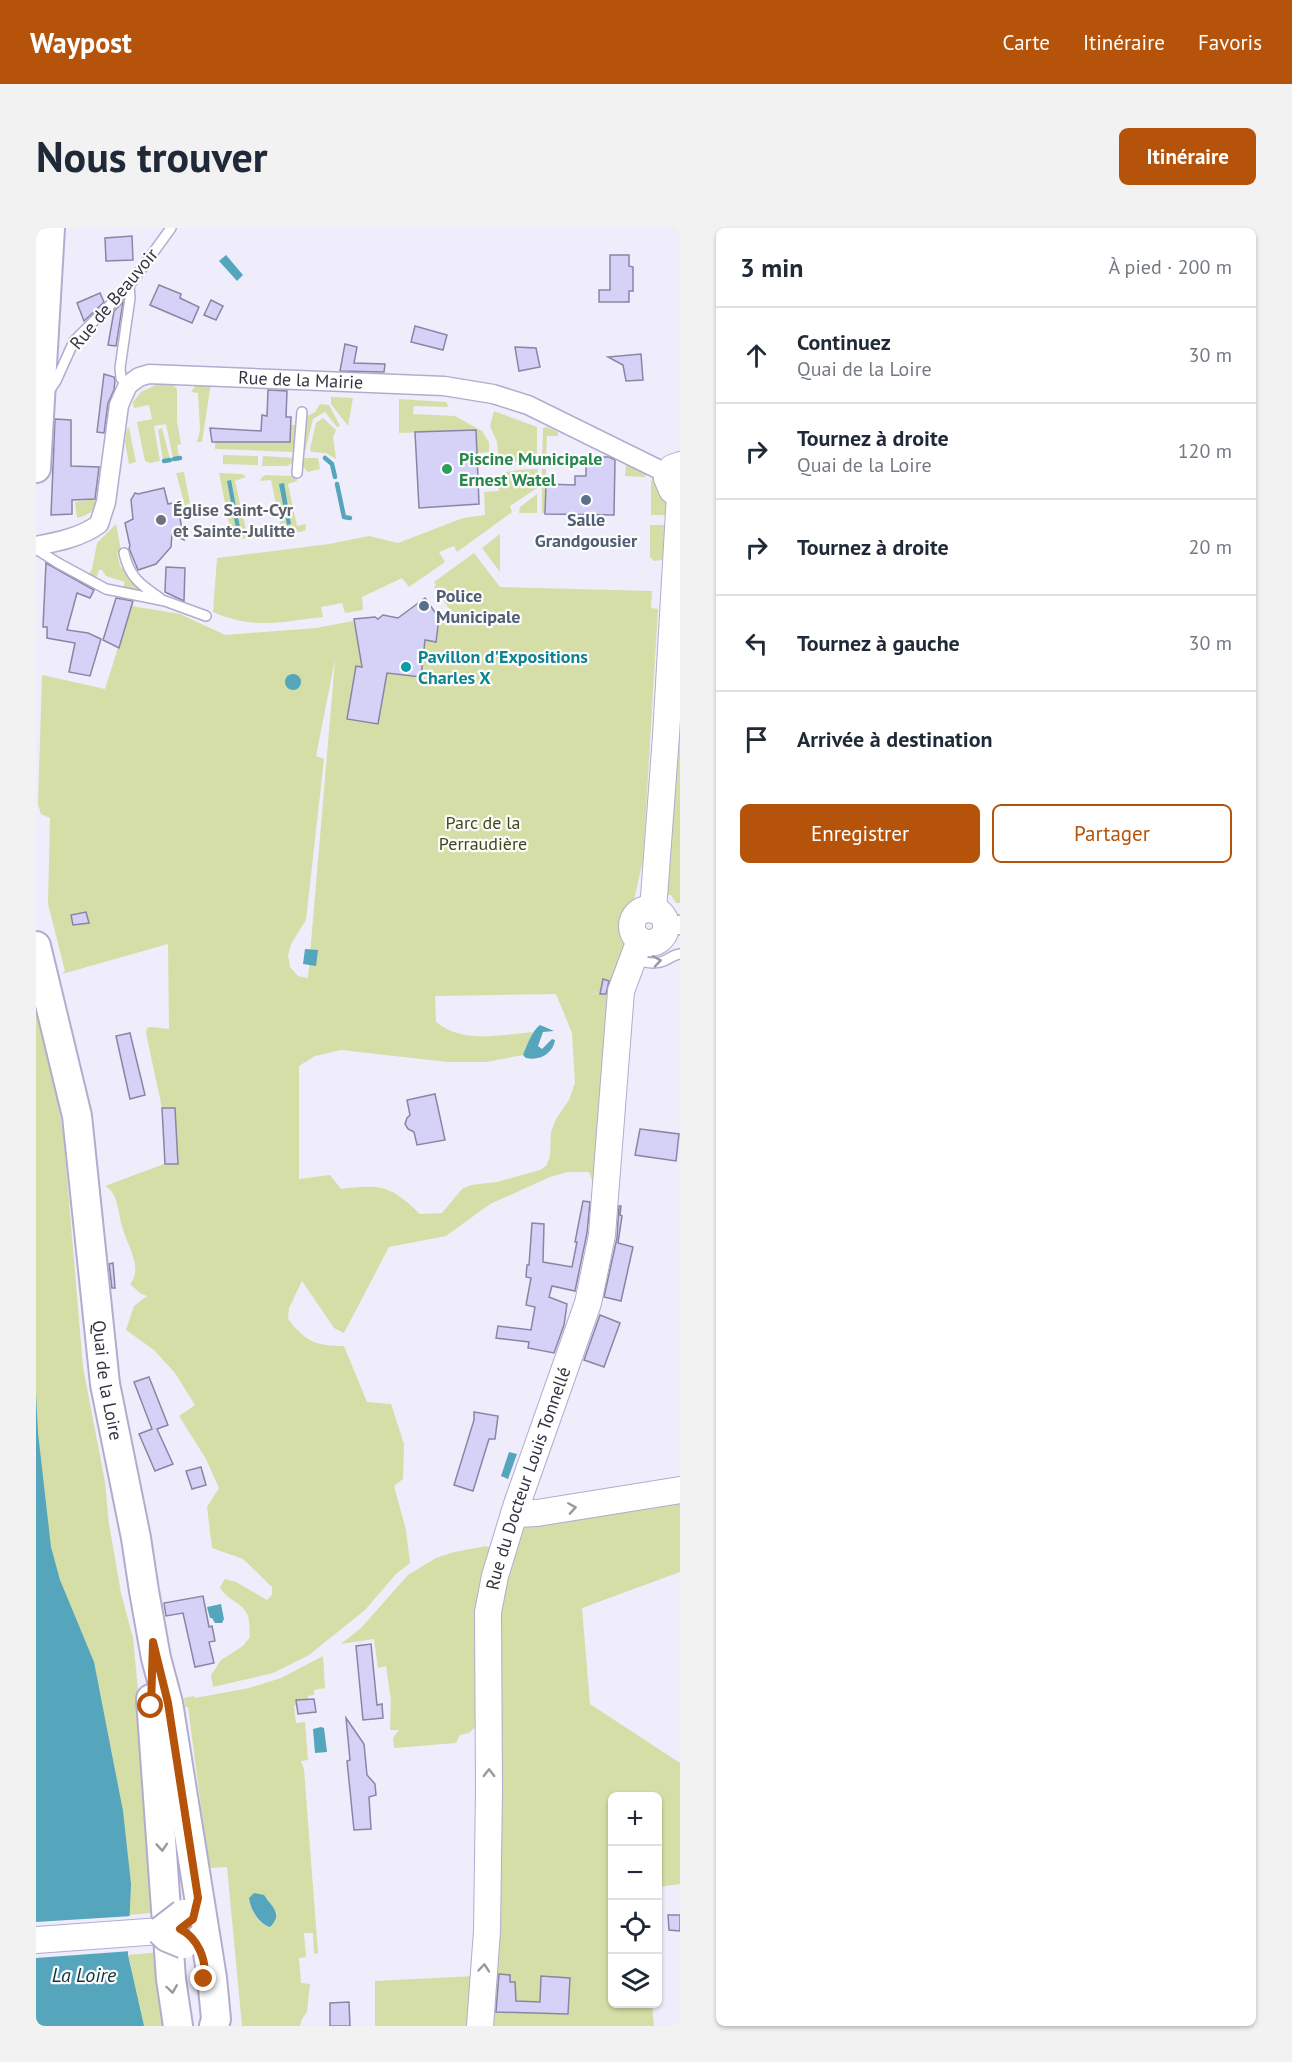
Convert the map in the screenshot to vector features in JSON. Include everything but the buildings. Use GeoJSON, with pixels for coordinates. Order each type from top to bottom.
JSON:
{"type":"FeatureCollection","features":[{"type":"Feature","properties":{"kind":"main road"},"geometry":{"type":"LineString","coordinates":[[36,468],[50,228]]}},
{"type":"Feature","properties":{"kind":"main road","name":"Quai de la Loire"},"geometry":{"type":"LineString","coordinates":[[36,946],[77,1116],[104,1375],[136,1538],[153,1642],[151,1706],[183,1928]]}},
{"type":"Feature","properties":{"kind":"main road"},"geometry":{"type":"LineString","coordinates":[[153,1642],[160,1704],[190,1892],[183,1928],[177,2026]]}},
{"type":"Feature","properties":{"kind":"main road"},"geometry":{"type":"LineString","coordinates":[[183,1928],[200,1951],[205,1971],[207,2026]]}},
{"type":"Feature","properties":{"kind":"main road"},"geometry":{"type":"LineString","coordinates":[[183,1928],[214,1990],[216,2019],[214,2026]]}},
{"type":"Feature","properties":{"kind":"street","name":"Rue de la Mairie"},"geometry":{"type":"LineString","coordinates":[[128,385],[139,377],[149,374],[433,386],[493,394],[528,405],[677,481]]}},
{"type":"Feature","properties":{"kind":"street"},"geometry":{"type":"LineString","coordinates":[[36,548],[58,542],[99,524],[106,502],[117,413],[128,385]]}},
{"type":"Feature","properties":{"kind":"street"},"geometry":{"type":"LineString","coordinates":[[636,949],[632,928],[635,918],[642,911],[666,920],[667,716],[677,481]]}},
{"type":"Feature","properties":{"kind":"street","name":"Rue du Docteur Louis Tonnellé"},"geometry":{"type":"LineString","coordinates":[[480,2026],[487,1920],[488,1612],[495,1576],[514,1514],[588,1303],[600,1246],[606,1200],[621,991],[636,949]]}},
{"type":"Feature","properties":{"kind":"street"},"geometry":{"type":"LineString","coordinates":[[514,1514],[537,1513],[680,1490]]}},
{"type":"Feature","properties":{"kind":"street"},"geometry":{"type":"LineString","coordinates":[[36,1940],[183,1928]]}},
{"type":"Feature","properties":{"kind":"lane","name":"Rue de Beauvoir"},"geometry":{"type":"LineString","coordinates":[[40,402],[56,381],[74,341],[129,286],[171,228]]}},
{"type":"Feature","properties":{"kind":"lane"},"geometry":{"type":"LineString","coordinates":[[128,385],[121,378],[120,368],[130,298],[129,286]]}},
{"type":"Feature","properties":{"kind":"lane"},"geometry":{"type":"LineString","coordinates":[[297,473],[302,412]]}},
{"type":"Feature","properties":{"kind":"lane"},"geometry":{"type":"LineString","coordinates":[[36,548],[57,563],[106,589],[165,601],[206,616]]}},
{"type":"Feature","properties":{"kind":"lane"},"geometry":{"type":"LineString","coordinates":[[124,554],[127,568],[142,585],[165,601]]}},
{"type":"Feature","properties":{"kind":"lane"},"geometry":{"type":"LineString","coordinates":[[636,949],[652,963],[680,954]]}},
{"type":"Feature","properties":{"kind":"green space"},"geometry":{"type":"Polygon","coordinates":[[[160,383],[172,384],[177,389],[177,421],[181,444],[177,445],[179,457],[173,458],[166,424],[154,426],[160,461],[150,463],[145,461],[137,422],[152,419],[149,405],[134,408],[133,402],[141,392],[160,383]]]}},
{"type":"Feature","properties":{"kind":"green space"},"geometry":{"type":"Polygon","coordinates":[[[211,383],[202,442],[197,442],[200,430],[198,393],[191,392],[197,384],[211,383]]]}},
{"type":"Feature","properties":{"kind":"green space"},"geometry":{"type":"Polygon","coordinates":[[[331,397],[353,398],[348,426],[331,404],[331,397]]]}},
{"type":"Feature","properties":{"kind":"green space"},"geometry":{"type":"Polygon","coordinates":[[[399,399],[446,402],[449,407],[414,406],[413,414],[455,416],[482,431],[489,442],[489,452],[477,453],[475,430],[399,433],[399,399]]]}},
{"type":"Feature","properties":{"kind":"green space"},"geometry":{"type":"Polygon","coordinates":[[[320,404],[329,405],[340,426],[337,427],[325,412],[313,419],[305,452],[303,451],[304,418],[315,412],[320,404]]]}},
{"type":"Feature","properties":{"kind":"green space"},"geometry":{"type":"Polygon","coordinates":[[[494,411],[537,427],[537,461],[506,462],[499,459],[497,442],[490,426],[494,411]]]}},
{"type":"Feature","properties":{"kind":"green space"},"geometry":{"type":"Polygon","coordinates":[[[323,418],[336,430],[333,437],[336,459],[326,453],[311,452],[310,449],[316,423],[323,418]]]}},
{"type":"Feature","properties":{"kind":"green space"},"geometry":{"type":"Polygon","coordinates":[[[291,425],[295,425],[295,452],[215,449],[215,441],[290,441],[291,425]]]}},
{"type":"Feature","properties":{"kind":"green space"},"geometry":{"type":"Polygon","coordinates":[[[547,427],[558,432],[558,436],[547,436],[546,460],[542,460],[543,428],[547,427]]]}},
{"type":"Feature","properties":{"kind":"green space"},"geometry":{"type":"Polygon","coordinates":[[[127,428],[129,428],[136,462],[129,464],[125,442],[127,428]]]}},
{"type":"Feature","properties":{"kind":"green space"},"geometry":{"type":"Polygon","coordinates":[[[162,428],[170,459],[163,460],[158,430],[162,428]]]}},
{"type":"Feature","properties":{"kind":"green space"},"geometry":{"type":"Polygon","coordinates":[[[223,455],[258,456],[258,465],[223,464],[223,455]]]}},
{"type":"Feature","properties":{"kind":"green space"},"geometry":{"type":"Polygon","coordinates":[[[263,456],[295,458],[293,463],[286,466],[262,466],[263,456]]]}},
{"type":"Feature","properties":{"kind":"green space"},"geometry":{"type":"Polygon","coordinates":[[[303,458],[318,458],[320,469],[308,472],[303,467],[303,458]]]}},
{"type":"Feature","properties":{"kind":"green space"},"geometry":{"type":"Polygon","coordinates":[[[626,462],[646,472],[645,477],[625,476],[626,462]]]}},
{"type":"Feature","properties":{"kind":"green space"},"geometry":{"type":"Polygon","coordinates":[[[538,469],[537,488],[510,506],[512,512],[457,552],[454,546],[439,552],[445,562],[409,587],[402,578],[362,597],[363,610],[345,613],[342,603],[321,607],[323,617],[267,623],[242,621],[213,612],[217,558],[329,544],[369,536],[398,543],[463,518],[485,515],[484,492],[499,491],[498,479],[501,474],[517,470],[538,469]]]}},
{"type":"Feature","properties":{"kind":"green space"},"geometry":{"type":"Polygon","coordinates":[[[542,469],[546,469],[545,513],[542,513],[542,469]]]}},
{"type":"Feature","properties":{"kind":"green space"},"geometry":{"type":"Polygon","coordinates":[[[184,472],[190,503],[185,506],[176,473],[184,472]]]}},
{"type":"Feature","properties":{"kind":"green space"},"geometry":{"type":"Polygon","coordinates":[[[219,473],[242,474],[246,477],[235,481],[247,534],[258,533],[255,538],[232,539],[219,473]]]}},
{"type":"Feature","properties":{"kind":"green space"},"geometry":{"type":"Polygon","coordinates":[[[266,475],[297,478],[297,481],[288,484],[297,526],[306,524],[305,531],[279,535],[271,532],[281,528],[271,480],[260,481],[266,475]]]}},
{"type":"Feature","properties":{"kind":"green space"},"geometry":{"type":"Polygon","coordinates":[[[653,476],[663,489],[668,515],[651,515],[653,476]]]}},
{"type":"Feature","properties":{"kind":"green space"},"geometry":{"type":"Polygon","coordinates":[[[537,494],[537,513],[519,513],[520,507],[537,494]]]}},
{"type":"Feature","properties":{"kind":"green space"},"geometry":{"type":"Polygon","coordinates":[[[97,499],[91,512],[77,518],[75,502],[97,499]]]}},
{"type":"Feature","properties":{"kind":"green space"},"geometry":{"type":"Polygon","coordinates":[[[116,524],[121,550],[117,553],[120,566],[140,588],[138,592],[122,590],[125,582],[106,576],[102,570],[99,570],[95,581],[87,577],[92,569],[97,543],[116,524]]]}},
{"type":"Feature","properties":{"kind":"green space"},"geometry":{"type":"Polygon","coordinates":[[[650,525],[668,525],[665,557],[662,560],[654,561],[650,557],[650,525]]]}},
{"type":"Feature","properties":{"kind":"green space"},"geometry":{"type":"Polygon","coordinates":[[[500,534],[500,572],[482,548],[500,534]]]}},
{"type":"Feature","properties":{"kind":"green space","name":"Parc de la Perraudière"},"geometry":{"type":"Polygon","coordinates":[[[474,553],[500,587],[652,591],[651,608],[658,609],[643,860],[613,993],[586,993],[613,994],[594,1186],[589,1172],[568,1172],[550,1177],[490,1204],[446,1236],[389,1247],[344,1333],[334,1328],[302,1281],[289,1308],[288,1319],[300,1333],[312,1341],[319,1344],[344,1346],[367,1402],[391,1404],[404,1444],[403,1479],[394,1486],[406,1530],[410,1563],[396,1574],[365,1610],[309,1655],[273,1673],[213,1687],[211,1675],[221,1660],[243,1646],[250,1637],[249,1618],[246,1611],[226,1595],[220,1587],[225,1579],[236,1582],[267,1600],[272,1595],[272,1587],[243,1559],[212,1548],[207,1507],[219,1488],[206,1459],[179,1416],[195,1405],[175,1373],[154,1350],[126,1330],[134,1306],[147,1296],[141,1294],[130,1284],[134,1278],[135,1264],[116,1199],[110,1189],[105,1186],[164,1164],[177,1164],[175,1108],[162,1108],[146,1033],[147,1028],[151,1027],[169,1029],[168,944],[62,974],[65,971],[48,904],[50,818],[41,814],[38,804],[42,675],[105,689],[131,606],[180,614],[225,635],[316,628],[353,621],[438,619],[450,610],[434,587],[436,585],[434,582],[474,553]],[[335,661],[316,756],[324,759],[306,920],[291,944],[288,955],[290,967],[298,976],[308,978],[335,661]],[[556,994],[435,996],[436,1022],[447,1029],[470,1036],[533,1032],[523,1055],[486,1062],[448,1062],[341,1050],[315,1056],[299,1066],[299,1179],[330,1175],[341,1189],[376,1187],[385,1189],[393,1192],[420,1214],[442,1213],[462,1189],[471,1185],[497,1182],[540,1170],[546,1166],[550,1157],[551,1132],[556,1119],[569,1100],[575,1083],[572,1033],[556,994]]]}},
{"type":"Feature","properties":{"kind":"green space"},"geometry":{"type":"Polygon","coordinates":[[[676,738],[680,738],[680,903],[676,903],[671,895],[664,895],[676,738]]]}},
{"type":"Feature","properties":{"kind":"green space"},"geometry":{"type":"Polygon","coordinates":[[[36,1004],[59,1107],[64,1142],[83,1367],[105,1482],[109,1524],[121,1593],[133,1638],[159,1912],[129,1915],[130,1898],[36,1911],[36,1004]]]}},
{"type":"Feature","properties":{"kind":"green space"},"geometry":{"type":"Polygon","coordinates":[[[680,1491],[680,1572],[582,1608],[590,1704],[680,1763],[680,1884],[662,1886],[662,1792],[608,1792],[608,2008],[652,2008],[654,2026],[491,2026],[494,1614],[522,1520],[680,1491]]]}},
{"type":"Feature","properties":{"kind":"green space"},"geometry":{"type":"Polygon","coordinates":[[[486,1546],[492,1549],[481,1714],[476,1714],[475,1727],[469,1733],[460,1735],[456,1743],[394,1748],[393,1738],[399,1730],[390,1730],[391,1700],[386,1666],[378,1668],[374,1639],[341,1644],[361,1628],[408,1575],[436,1558],[486,1546]]]}},
{"type":"Feature","properties":{"kind":"green space"},"geometry":{"type":"Polygon","coordinates":[[[323,1656],[325,1688],[314,1690],[314,1695],[308,1696],[308,1699],[296,1700],[297,1705],[294,1706],[296,1723],[305,1722],[308,1760],[301,1761],[304,1769],[318,1953],[314,1954],[313,1933],[304,1933],[306,1957],[299,1958],[301,1983],[310,1984],[307,2012],[300,2026],[242,2026],[227,1867],[209,1868],[188,1707],[185,1707],[184,1698],[249,1688],[281,1678],[323,1656]],[[251,1896],[249,1901],[259,1921],[270,1927],[277,1914],[267,1898],[251,1896]]]}},
{"type":"Feature","properties":{"kind":"green space"},"geometry":{"type":"Polygon","coordinates":[[[161,1952],[170,2026],[36,2026],[36,1970],[131,1967],[128,1955],[161,1952]]]}},
{"type":"Feature","properties":{"kind":"green space"},"geometry":{"type":"Polygon","coordinates":[[[476,1976],[471,2026],[375,2026],[375,1981],[476,1976]]]}},
{"type":"Feature","properties":{"kind":"water"},"geometry":{"type":"Polygon","coordinates":[[[226,255],[243,275],[237,281],[219,261],[226,255]]]}},
{"type":"Feature","properties":{"kind":"water"},"geometry":{"type":"Polygon","coordinates":[[[231,480],[241,533],[237,534],[227,481],[231,480]]]}},
{"type":"Feature","properties":{"kind":"water"},"geometry":{"type":"Polygon","coordinates":[[[284,483],[291,524],[287,525],[279,484],[284,483]]]}},
{"type":"Feature","properties":{"kind":"water"},"geometry":{"type":"Polygon","coordinates":[[[290,674],[296,674],[301,682],[299,688],[290,690],[285,685],[285,679],[290,674]]]}},
{"type":"Feature","properties":{"kind":"water"},"geometry":{"type":"Polygon","coordinates":[[[305,949],[318,950],[316,966],[303,964],[305,949]]]}},
{"type":"Feature","properties":{"kind":"water"},"geometry":{"type":"Polygon","coordinates":[[[540,1025],[554,1031],[543,1032],[538,1046],[542,1049],[552,1039],[555,1040],[554,1045],[545,1055],[526,1058],[523,1055],[526,1047],[532,1034],[540,1025]]]}},
{"type":"Feature","properties":{"kind":"water","name":"La Loire"},"geometry":{"type":"Polygon","coordinates":[[[36,1393],[38,1433],[51,1547],[60,1580],[94,1662],[123,1811],[131,1884],[128,1955],[144,2026],[36,2026],[36,1393]]]}},
{"type":"Feature","properties":{"kind":"water"},"geometry":{"type":"Polygon","coordinates":[[[509,1452],[517,1454],[508,1479],[501,1476],[509,1452]]]}},
{"type":"Feature","properties":{"kind":"water"},"geometry":{"type":"Polygon","coordinates":[[[221,1604],[224,1619],[222,1623],[215,1623],[210,1618],[207,1607],[221,1604]]]}},
{"type":"Feature","properties":{"kind":"water"},"geometry":{"type":"Polygon","coordinates":[[[324,1728],[327,1752],[315,1753],[313,1729],[324,1728]]]}},
{"type":"Feature","properties":{"kind":"water"},"geometry":{"type":"Polygon","coordinates":[[[254,1893],[264,1895],[275,1911],[276,1918],[270,1927],[262,1923],[253,1911],[249,1898],[254,1893]]]}},
{"type":"Feature","properties":{"kind":"pier"},"geometry":{"type":"Polygon","coordinates":[[[132,1916],[131,1951],[36,1958],[36,1922],[132,1916]]]}},
{"type":"Feature","properties":{"kind":"waterway"},"geometry":{"type":"LineString","coordinates":[[174,459],[180,458]]}},
{"type":"Feature","properties":{"kind":"waterway"},"geometry":{"type":"LineString","coordinates":[[325,458],[332,464],[335,477]]}},
{"type":"Feature","properties":{"kind":"waterway"},"geometry":{"type":"LineString","coordinates":[[164,461],[170,460]]}},
{"type":"Feature","properties":{"kind":"waterway"},"geometry":{"type":"LineString","coordinates":[[337,484],[344,517],[350,518]]}},
{"type":"Feature","properties":{"kind":"place","name":"Piscine Municipale Ernest Watel"},"geometry":{"type":"Point","coordinates":[447,469]}},
{"type":"Feature","properties":{"kind":"place","name":"Salle Grandgousier"},"geometry":{"type":"Point","coordinates":[586,500]}},
{"type":"Feature","properties":{"kind":"place","name":"Église Saint-Cyr et Sainte-Julitte"},"geometry":{"type":"Point","coordinates":[161,520]}},
{"type":"Feature","properties":{"kind":"place","name":"Police Municipale"},"geometry":{"type":"Point","coordinates":[424,606]}},
{"type":"Feature","properties":{"kind":"place","name":"Pavillon d'Expositions Charles X"},"geometry":{"type":"Point","coordinates":[406,667]}},
{"type":"Feature","properties":{"kind":"route"},"geometry":{"type":"LineString","coordinates":[[151,1706],[153,1642],[168,1703],[198,1898],[193,1919],[180,1929],[189,1935],[200,1951],[205,1971],[204,1979]]}}]}
